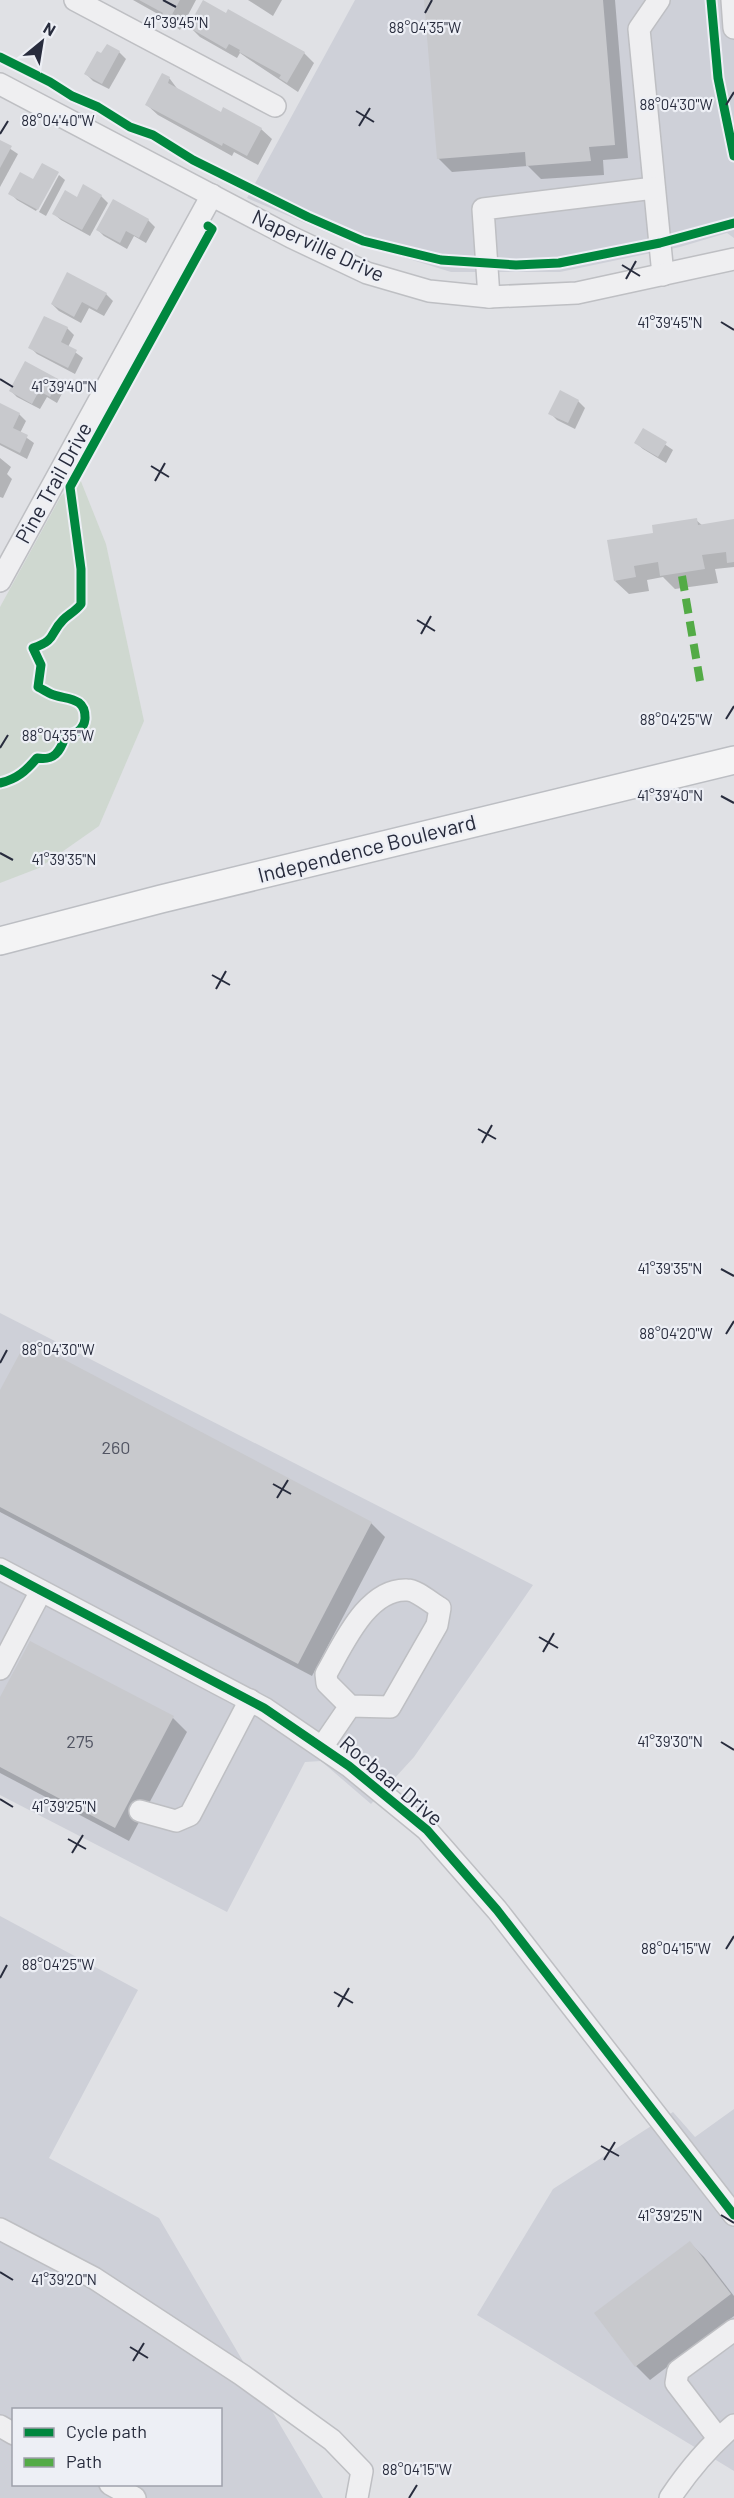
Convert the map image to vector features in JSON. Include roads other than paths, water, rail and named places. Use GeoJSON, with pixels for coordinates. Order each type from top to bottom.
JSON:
{"type":"FeatureCollection","features":[{"type":"Feature","properties":{"kind":"main road","name":"Independence Boulevard"},"geometry":{"type":"LineString","coordinates":[[0,941],[172,896],[734,760]]}},
{"type":"Feature","properties":{"kind":"street"},"geometry":{"type":"LineString","coordinates":[[75,0],[275,106]]}},
{"type":"Feature","properties":{"kind":"street"},"geometry":{"type":"LineString","coordinates":[[659,0],[639,29],[663,275]]}},
{"type":"Feature","properties":{"kind":"street"},"geometry":{"type":"LineString","coordinates":[[732,0],[734,28]]}},
{"type":"Feature","properties":{"kind":"street","name":"Naperville Drive"},"geometry":{"type":"LineString","coordinates":[[0,84],[291,237],[367,273],[429,291],[489,297],[577,293],[734,259]]}},
{"type":"Feature","properties":{"kind":"street"},"geometry":{"type":"LineString","coordinates":[[489,297],[483,209],[654,188]]}},
{"type":"Feature","properties":{"kind":"street","name":"Pine Trail Drive"},"geometry":{"type":"LineString","coordinates":[[0,581],[212,195]]}},
{"type":"Feature","properties":{"kind":"street","name":"Rocbaar Drive"},"geometry":{"type":"LineString","coordinates":[[3,1578],[41,1591],[250,1700],[350,1766],[427,1830],[497,1910],[734,2215]]}},
{"type":"Feature","properties":{"kind":"street"},"geometry":{"type":"LineString","coordinates":[[409,1590],[440,1608],[437,1625],[390,1707],[350,1706],[327,1683],[326,1674],[367,1607],[393,1592],[409,1590]]}},
{"type":"Feature","properties":{"kind":"street"},"geometry":{"type":"LineString","coordinates":[[0,1669],[41,1591]]}},
{"type":"Feature","properties":{"kind":"street"},"geometry":{"type":"LineString","coordinates":[[140,1811],[176,1821],[190,1815],[250,1700]]}},
{"type":"Feature","properties":{"kind":"street"},"geometry":{"type":"LineString","coordinates":[[322,1747],[350,1706]]}},
{"type":"Feature","properties":{"kind":"street"},"geometry":{"type":"LineString","coordinates":[[0,2229],[94,2278],[242,2374],[332,2440],[362,2471],[357,2498]]}},
{"type":"Feature","properties":{"kind":"street"},"geometry":{"type":"LineString","coordinates":[[718,2438],[675,2378],[678,2371],[734,2330]]}},
{"type":"Feature","properties":{"kind":"street"},"geometry":{"type":"LineString","coordinates":[[670,2498],[686,2474],[718,2438],[734,2425]]}},
{"type":"Feature","properties":{"kind":"street"},"geometry":{"type":"LineString","coordinates":[[114,2486],[135,2498]]}}]}
